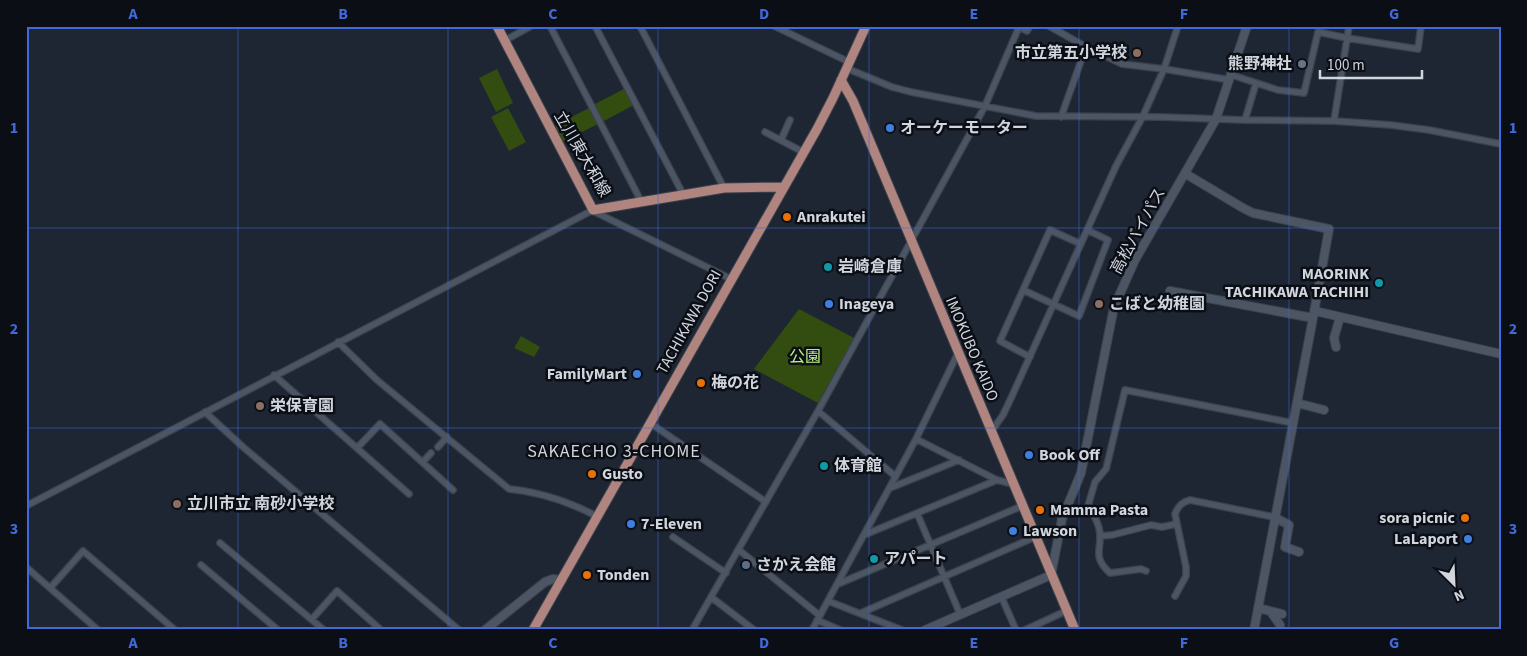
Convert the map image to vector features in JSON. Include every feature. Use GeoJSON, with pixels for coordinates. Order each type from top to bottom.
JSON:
{"type":"FeatureCollection","features":[{"type":"Feature","properties":{"kind":"main road","name":"立川東大和線"},"geometry":{"type":"LineString","coordinates":[[497,26],[593,210],[724,188],[783,187]]}},
{"type":"Feature","properties":{"kind":"main road","name":"TACHIKAWA DORI"},"geometry":{"type":"LineString","coordinates":[[533,630],[803,152],[841,80],[866,26]]}},
{"type":"Feature","properties":{"kind":"main road","name":"IMOKUBO KAIDO"},"geometry":{"type":"LineString","coordinates":[[841,80],[848,91],[1075,630]]}},
{"type":"Feature","properties":{"kind":"street"},"geometry":{"type":"LineString","coordinates":[[504,41],[531,26]]}},
{"type":"Feature","properties":{"kind":"street"},"geometry":{"type":"LineString","coordinates":[[550,26],[641,201]]}},
{"type":"Feature","properties":{"kind":"street"},"geometry":{"type":"LineString","coordinates":[[595,26],[683,194]]}},
{"type":"Feature","properties":{"kind":"street"},"geometry":{"type":"LineString","coordinates":[[640,26],[724,188]]}},
{"type":"Feature","properties":{"kind":"street"},"geometry":{"type":"LineString","coordinates":[[774,26],[892,87],[1036,116],[1143,116],[1391,124],[1501,144]]}},
{"type":"Feature","properties":{"kind":"street"},"geometry":{"type":"LineString","coordinates":[[692,630],[818,411],[985,106],[1018,27],[1026,31],[1030,26]]}},
{"type":"Feature","properties":{"kind":"street"},"geometry":{"type":"LineString","coordinates":[[1049,26],[1086,47],[1122,64],[1231,78],[1278,90],[1304,93],[1318,32],[1418,49],[1422,26]]}},
{"type":"Feature","properties":{"kind":"street"},"geometry":{"type":"LineString","coordinates":[[991,432],[1003,415],[1116,166],[1143,116],[1164,69],[1178,26]]}},
{"type":"Feature","properties":{"kind":"street","name":"高松バイパス"},"geometry":{"type":"LineString","coordinates":[[1051,575],[1062,519],[1081,473],[1114,307],[1135,260],[1216,119],[1247,26]]}},
{"type":"Feature","properties":{"kind":"street"},"geometry":{"type":"LineString","coordinates":[[1334,121],[1349,26]]}},
{"type":"Feature","properties":{"kind":"street"},"geometry":{"type":"LineString","coordinates":[[1061,117],[1086,47]]}},
{"type":"Feature","properties":{"kind":"street"},"geometry":{"type":"LineString","coordinates":[[1245,120],[1256,83]]}},
{"type":"Feature","properties":{"kind":"street"},"geometry":{"type":"LineString","coordinates":[[781,140],[790,120]]}},
{"type":"Feature","properties":{"kind":"street"},"geometry":{"type":"LineString","coordinates":[[765,132],[803,152]]}},
{"type":"Feature","properties":{"kind":"street"},"geometry":{"type":"LineString","coordinates":[[1186,174],[1254,213],[1330,229],[1254,630]]}},
{"type":"Feature","properties":{"kind":"street"},"geometry":{"type":"LineString","coordinates":[[26,506],[593,210],[731,279]]}},
{"type":"Feature","properties":{"kind":"street"},"geometry":{"type":"LineString","coordinates":[[1030,357],[1000,341],[1050,230],[1081,244]]}},
{"type":"Feature","properties":{"kind":"street"},"geometry":{"type":"LineString","coordinates":[[1023,290],[1079,316],[1108,240],[1088,230]]}},
{"type":"Feature","properties":{"kind":"street"},"geometry":{"type":"LineString","coordinates":[[1170,290],[1314,315],[1340,317],[1501,354]]}},
{"type":"Feature","properties":{"kind":"street"},"geometry":{"type":"LineString","coordinates":[[1336,347],[1334,338],[1340,317]]}},
{"type":"Feature","properties":{"kind":"street"},"geometry":{"type":"LineString","coordinates":[[338,342],[377,380],[509,490],[528,491],[556,498],[598,516]]}},
{"type":"Feature","properties":{"kind":"street"},"geometry":{"type":"LineString","coordinates":[[812,630],[916,439],[958,353]]}},
{"type":"Feature","properties":{"kind":"street"},"geometry":{"type":"LineString","coordinates":[[274,375],[409,494]]}},
{"type":"Feature","properties":{"kind":"street"},"geometry":{"type":"LineString","coordinates":[[1146,571],[1141,569],[1110,573],[1098,560],[1099,527],[1088,506],[1095,482],[1106,469],[1125,390],[1293,423]]}},
{"type":"Feature","properties":{"kind":"street"},"geometry":{"type":"LineString","coordinates":[[1297,403],[1324,410]]}},
{"type":"Feature","properties":{"kind":"street"},"geometry":{"type":"LineString","coordinates":[[818,411],[895,476]]}},
{"type":"Feature","properties":{"kind":"street"},"geometry":{"type":"LineString","coordinates":[[205,412],[243,447],[459,630]]}},
{"type":"Feature","properties":{"kind":"street"},"geometry":{"type":"LineString","coordinates":[[650,423],[766,502]]}},
{"type":"Feature","properties":{"kind":"street"},"geometry":{"type":"LineString","coordinates":[[357,448],[380,424],[453,490]]}},
{"type":"Feature","properties":{"kind":"street"},"geometry":{"type":"LineString","coordinates":[[438,447],[446,437]]}},
{"type":"Feature","properties":{"kind":"street"},"geometry":{"type":"LineString","coordinates":[[916,439],[998,480],[1013,484]]}},
{"type":"Feature","properties":{"kind":"street"},"geometry":{"type":"LineString","coordinates":[[423,462],[431,453]]}},
{"type":"Feature","properties":{"kind":"street"},"geometry":{"type":"LineString","coordinates":[[890,488],[959,460]]}},
{"type":"Feature","properties":{"kind":"street"},"geometry":{"type":"LineString","coordinates":[[864,535],[998,480]]}},
{"type":"Feature","properties":{"kind":"street"},"geometry":{"type":"LineString","coordinates":[[1174,596],[1186,576],[1186,567],[1175,514],[1179,506],[1186,501],[1190,500],[1274,517],[1289,525],[1285,547],[1299,552]]}},
{"type":"Feature","properties":{"kind":"street"},"geometry":{"type":"LineString","coordinates":[[837,584],[931,546],[1022,506]]}},
{"type":"Feature","properties":{"kind":"street"},"geometry":{"type":"LineString","coordinates":[[917,513],[960,614]]}},
{"type":"Feature","properties":{"kind":"street"},"geometry":{"type":"LineString","coordinates":[[1100,536],[1112,535],[1150,525],[1162,527],[1176,524]]}},
{"type":"Feature","properties":{"kind":"street"},"geometry":{"type":"LineString","coordinates":[[673,537],[726,573]]}},
{"type":"Feature","properties":{"kind":"street"},"geometry":{"type":"LineString","coordinates":[[862,613],[1035,537]]}},
{"type":"Feature","properties":{"kind":"street"},"geometry":{"type":"LineString","coordinates":[[220,543],[324,630]]}},
{"type":"Feature","properties":{"kind":"street"},"geometry":{"type":"LineString","coordinates":[[739,550],[818,617],[840,630]]}},
{"type":"Feature","properties":{"kind":"street"},"geometry":{"type":"LineString","coordinates":[[52,587],[83,551],[175,630]]}},
{"type":"Feature","properties":{"kind":"street"},"geometry":{"type":"LineString","coordinates":[[201,565],[278,630]]}},
{"type":"Feature","properties":{"kind":"street"},"geometry":{"type":"LineString","coordinates":[[26,567],[52,587],[98,630]]}},
{"type":"Feature","properties":{"kind":"street"},"geometry":{"type":"LineString","coordinates":[[925,630],[1051,575]]}},
{"type":"Feature","properties":{"kind":"street"},"geometry":{"type":"LineString","coordinates":[[485,630],[545,582],[553,579],[562,580]]}},
{"type":"Feature","properties":{"kind":"street"},"geometry":{"type":"LineString","coordinates":[[312,619],[337,591],[381,630]]}},
{"type":"Feature","properties":{"kind":"street"},"geometry":{"type":"LineString","coordinates":[[1001,596],[1016,630]]}},
{"type":"Feature","properties":{"kind":"street"},"geometry":{"type":"LineString","coordinates":[[711,597],[754,630]]}},
{"type":"Feature","properties":{"kind":"street"},"geometry":{"type":"LineString","coordinates":[[828,601],[902,630]]}},
{"type":"Feature","properties":{"kind":"street"},"geometry":{"type":"LineString","coordinates":[[1258,608],[1282,614]]}},
{"type":"Feature","properties":{"kind":"street"},"geometry":{"type":"LineString","coordinates":[[1025,630],[1066,611]]}},
{"type":"Feature","properties":{"kind":"street"},"geometry":{"type":"LineString","coordinates":[[1271,612],[1280,626]]}},
{"type":"Feature","properties":{"kind":"green space"},"geometry":{"type":"Polygon","coordinates":[[[497,69],[513,103],[496,112],[479,78],[497,69]]]}},
{"type":"Feature","properties":{"kind":"green space"},"geometry":{"type":"Polygon","coordinates":[[[624,89],[634,105],[602,122],[593,105],[624,89]]]}},
{"type":"Feature","properties":{"kind":"green space"},"geometry":{"type":"Polygon","coordinates":[[[508,108],[526,142],[509,151],[491,117],[508,108]]]}},
{"type":"Feature","properties":{"kind":"green space"},"geometry":{"type":"Polygon","coordinates":[[[589,108],[598,124],[562,142],[555,128],[558,124],[589,108]]]}},
{"type":"Feature","properties":{"kind":"green space","name":"公園"},"geometry":{"type":"Polygon","coordinates":[[[799,309],[854,338],[818,403],[754,369],[799,309]]]}},
{"type":"Feature","properties":{"kind":"green space"},"geometry":{"type":"Polygon","coordinates":[[[521,336],[540,347],[534,357],[514,348],[521,336]]]}},
{"type":"Feature","properties":{"kind":"place","name":"市立第五小学校"},"geometry":{"type":"Point","coordinates":[1137,53]}},
{"type":"Feature","properties":{"kind":"place","name":"熊野神社"},"geometry":{"type":"Point","coordinates":[1302,64]}},
{"type":"Feature","properties":{"kind":"place","name":"オーケーモーター"},"geometry":{"type":"Point","coordinates":[890,128]}},
{"type":"Feature","properties":{"kind":"place","name":"Anrakutei"},"geometry":{"type":"Point","coordinates":[787,217]}},
{"type":"Feature","properties":{"kind":"place","name":"岩崎倉庫"},"geometry":{"type":"Point","coordinates":[828,267]}},
{"type":"Feature","properties":{"kind":"place","name":"MAORINK TACHIKAWA TACHIHI"},"geometry":{"type":"Point","coordinates":[1379,283]}},
{"type":"Feature","properties":{"kind":"place","name":"Inageya"},"geometry":{"type":"Point","coordinates":[829,304]}},
{"type":"Feature","properties":{"kind":"place","name":"こばと幼稚園"},"geometry":{"type":"Point","coordinates":[1099,304]}},
{"type":"Feature","properties":{"kind":"place","name":"FamilyMart"},"geometry":{"type":"Point","coordinates":[637,374]}},
{"type":"Feature","properties":{"kind":"place","name":"梅の花"},"geometry":{"type":"Point","coordinates":[701,383]}},
{"type":"Feature","properties":{"kind":"place","name":"栄保育園"},"geometry":{"type":"Point","coordinates":[260,406]}},
{"type":"Feature","properties":{"kind":"place","name":"Book Off"},"geometry":{"type":"Point","coordinates":[1029,455]}},
{"type":"Feature","properties":{"kind":"place","name":"体育館"},"geometry":{"type":"Point","coordinates":[824,466]}},
{"type":"Feature","properties":{"kind":"place","name":"Gusto"},"geometry":{"type":"Point","coordinates":[592,474]}},
{"type":"Feature","properties":{"kind":"place","name":"立川市立 南砂小学校"},"geometry":{"type":"Point","coordinates":[177,504]}},
{"type":"Feature","properties":{"kind":"place","name":"Mamma Pasta"},"geometry":{"type":"Point","coordinates":[1040,510]}},
{"type":"Feature","properties":{"kind":"place","name":"sora picnic"},"geometry":{"type":"Point","coordinates":[1465,518]}},
{"type":"Feature","properties":{"kind":"place","name":"7-Eleven"},"geometry":{"type":"Point","coordinates":[631,524]}},
{"type":"Feature","properties":{"kind":"place","name":"Lawson"},"geometry":{"type":"Point","coordinates":[1013,531]}},
{"type":"Feature","properties":{"kind":"place","name":"LaLaport"},"geometry":{"type":"Point","coordinates":[1468,539]}},
{"type":"Feature","properties":{"kind":"place","name":"アパート"},"geometry":{"type":"Point","coordinates":[874,559]}},
{"type":"Feature","properties":{"kind":"place","name":"さかえ会館"},"geometry":{"type":"Point","coordinates":[746,565]}},
{"type":"Feature","properties":{"kind":"place","name":"Tonden"},"geometry":{"type":"Point","coordinates":[587,575]}},
{"type":"Feature","properties":{"kind":"district","name":"SAKAECHO 3-CHOME"},"geometry":{"type":"Point","coordinates":[614,451]}}]}
